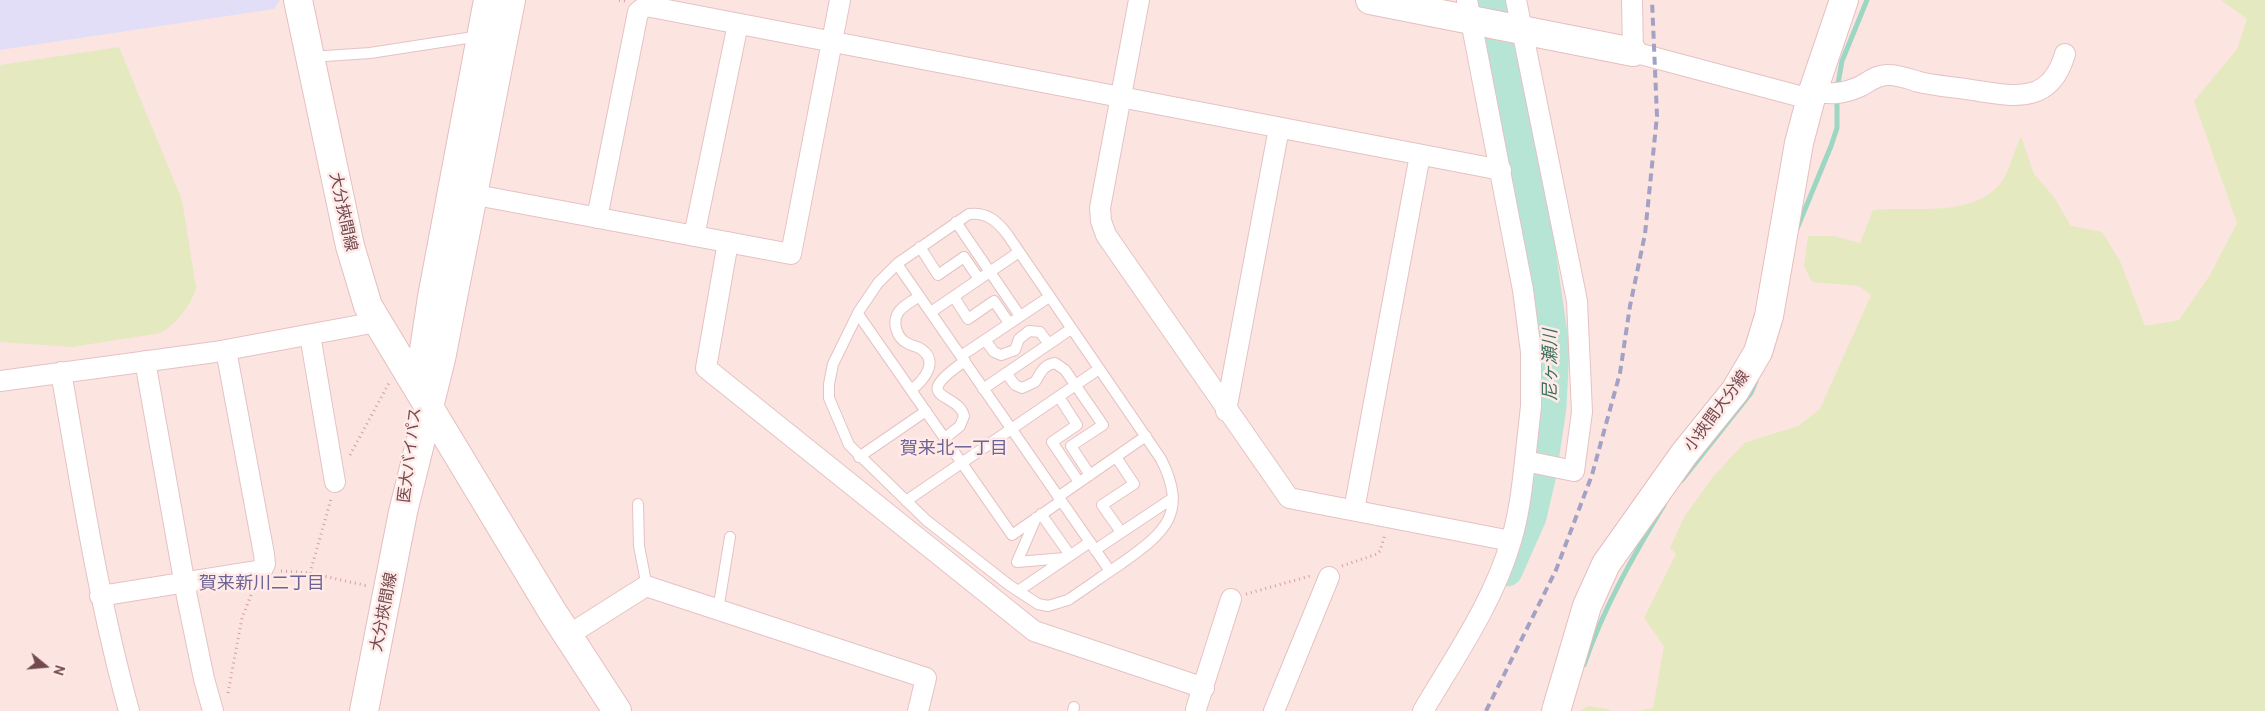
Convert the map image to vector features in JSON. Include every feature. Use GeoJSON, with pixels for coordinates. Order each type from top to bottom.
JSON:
{"type":"FeatureCollection","features":[{"type":"Feature","properties":{"kind":"main road","name":"大分挾間線"},"geometry":{"type":"LineString","coordinates":[[298,0],[356,269],[368,306],[567,636],[617,711]]}},
{"type":"Feature","properties":{"kind":"main road","name":"医大バイパス"},"geometry":{"type":"LineString","coordinates":[[463,192],[481,35],[488,0]]}},
{"type":"Feature","properties":{"kind":"main road","name":"医大バイパス"},"geometry":{"type":"LineString","coordinates":[[404,512],[424,399],[423,351],[511,0]]}},
{"type":"Feature","properties":{"kind":"main road"},"geometry":{"type":"LineString","coordinates":[[1370,0],[1472,13],[1516,30],[1633,52]]}},
{"type":"Feature","properties":{"kind":"main road","name":"小挾間大分線"},"geometry":{"type":"LineString","coordinates":[[1556,711],[1587,606],[1606,564],[1684,454],[1735,391],[1758,352],[1769,316],[1790,187],[1812,95],[1844,0]]}},
{"type":"Feature","properties":{"kind":"main road","name":"大分挾間線"},"geometry":{"type":"LineString","coordinates":[[364,711],[404,512]]}},
{"type":"Feature","properties":{"kind":"street"},"geometry":{"type":"LineString","coordinates":[[463,192],[791,254],[840,0]]}},
{"type":"Feature","properties":{"kind":"street"},"geometry":{"type":"LineString","coordinates":[[1139,0],[1100,208],[1103,230],[1226,411],[1289,498],[1511,541]]}},
{"type":"Feature","properties":{"kind":"street"},"geometry":{"type":"LineString","coordinates":[[1516,0],[1516,30],[1577,302],[1582,412],[1574,471],[1531,463]]}},
{"type":"Feature","properties":{"kind":"street"},"geometry":{"type":"LineString","coordinates":[[1632,0],[1633,52],[1812,95],[1834,95],[1860,86],[1876,77],[1889,75],[1930,84],[2015,97],[2033,94],[2051,81],[2062,64],[2065,54]]}},
{"type":"Feature","properties":{"kind":"street"},"geometry":{"type":"LineString","coordinates":[[597,218],[638,12],[646,6],[1501,170]]}},
{"type":"Feature","properties":{"kind":"street"},"geometry":{"type":"LineString","coordinates":[[1423,711],[1487,600],[1511,541],[1531,463],[1531,352],[1519,261],[1472,13]]}},
{"type":"Feature","properties":{"kind":"street"},"geometry":{"type":"LineString","coordinates":[[694,236],[738,24]]}},
{"type":"Feature","properties":{"kind":"street"},"geometry":{"type":"LineString","coordinates":[[1226,411],[1279,128]]}},
{"type":"Feature","properties":{"kind":"street"},"geometry":{"type":"LineString","coordinates":[[1354,510],[1420,155]]}},
{"type":"Feature","properties":{"kind":"street"},"geometry":{"type":"LineString","coordinates":[[728,242],[706,368],[1034,631],[1204,688]]}},
{"type":"Feature","properties":{"kind":"street"},"geometry":{"type":"LineString","coordinates":[[0,381],[226,350],[377,322]]}},
{"type":"Feature","properties":{"kind":"street"},"geometry":{"type":"LineString","coordinates":[[310,335],[335,482]]}},
{"type":"Feature","properties":{"kind":"street"},"geometry":{"type":"LineString","coordinates":[[100,596],[262,570],[265,564],[264,554],[226,350]]}},
{"type":"Feature","properties":{"kind":"street"},"geometry":{"type":"LineString","coordinates":[[145,361],[204,679],[213,711]]}},
{"type":"Feature","properties":{"kind":"street"},"geometry":{"type":"LineString","coordinates":[[61,372],[100,596],[110,643],[129,711]]}},
{"type":"Feature","properties":{"kind":"street"},"geometry":{"type":"LineString","coordinates":[[1274,711],[1329,577]]}},
{"type":"Feature","properties":{"kind":"street"},"geometry":{"type":"LineString","coordinates":[[567,636],[639,589],[647,587],[926,678],[918,711]]}},
{"type":"Feature","properties":{"kind":"street"},"geometry":{"type":"LineString","coordinates":[[1196,709],[1231,599]]}},
{"type":"Feature","properties":{"kind":"lane"},"geometry":{"type":"LineString","coordinates":[[310,57],[370,53],[481,35]]}},
{"type":"Feature","properties":{"kind":"lane"},"geometry":{"type":"LineString","coordinates":[[969,214],[987,216],[1002,228],[1146,436],[1170,476],[1173,498],[1171,514],[1156,536],[1068,600],[1056,605],[1042,605],[1018,591],[926,520],[858,457],[849,445],[833,412],[828,384],[833,364],[858,314],[878,283],[897,264],[920,247],[969,214]]}},
{"type":"Feature","properties":{"kind":"lane"},"geometry":{"type":"LineString","coordinates":[[956,222],[1020,316]]}},
{"type":"Feature","properties":{"kind":"lane"},"geometry":{"type":"LineString","coordinates":[[920,247],[938,275],[964,257],[979,279]]}},
{"type":"Feature","properties":{"kind":"lane"},"geometry":{"type":"LineString","coordinates":[[931,312],[1019,252]]}},
{"type":"Feature","properties":{"kind":"lane"},"geometry":{"type":"LineString","coordinates":[[897,264],[1110,571]]}},
{"type":"Feature","properties":{"kind":"lane"},"geometry":{"type":"LineString","coordinates":[[911,390],[927,375],[929,368],[927,358],[921,349],[901,339],[896,328],[896,320],[901,310],[919,296]]}},
{"type":"Feature","properties":{"kind":"lane"},"geometry":{"type":"LineString","coordinates":[[954,297],[968,319],[994,302],[1009,323]]}},
{"type":"Feature","properties":{"kind":"lane"},"geometry":{"type":"LineString","coordinates":[[945,438],[960,426],[964,416],[960,407],[943,398],[938,390],[938,385],[943,376],[985,340],[1049,297]]}},
{"type":"Feature","properties":{"kind":"lane"},"geometry":{"type":"LineString","coordinates":[[858,314],[1012,535],[1039,516],[1079,482],[1146,436]]}},
{"type":"Feature","properties":{"kind":"lane"},"geometry":{"type":"LineString","coordinates":[[984,389],[1071,329]]}},
{"type":"Feature","properties":{"kind":"lane"},"geometry":{"type":"LineString","coordinates":[[985,340],[994,352],[1001,355],[1015,350],[1019,339],[1028,331],[1040,332],[1049,344]]}},
{"type":"Feature","properties":{"kind":"lane"},"geometry":{"type":"LineString","coordinates":[[1006,374],[1015,385],[1026,387],[1035,382],[1044,366],[1055,363],[1061,365],[1103,425],[1071,446],[1090,475]]}},
{"type":"Feature","properties":{"kind":"lane"},"geometry":{"type":"LineString","coordinates":[[906,501],[1099,369]]}},
{"type":"Feature","properties":{"kind":"lane"},"geometry":{"type":"LineString","coordinates":[[1059,397],[1078,425],[1052,442],[1079,482]]}},
{"type":"Feature","properties":{"kind":"lane"},"geometry":{"type":"LineString","coordinates":[[858,457],[926,412]]}},
{"type":"Feature","properties":{"kind":"lane"},"geometry":{"type":"LineString","coordinates":[[1116,457],[1134,484],[1102,504],[1121,532]]}},
{"type":"Feature","properties":{"kind":"lane"},"geometry":{"type":"LineString","coordinates":[[1018,591],[1068,557],[1121,532],[1173,498]]}},
{"type":"Feature","properties":{"kind":"lane"},"geometry":{"type":"LineString","coordinates":[[638,504],[639,546],[647,587]]}},
{"type":"Feature","properties":{"kind":"lane"},"geometry":{"type":"LineString","coordinates":[[1039,516],[1018,562],[1068,557]]}},
{"type":"Feature","properties":{"kind":"lane"},"geometry":{"type":"LineString","coordinates":[[1039,516],[1068,557]]}},
{"type":"Feature","properties":{"kind":"lane"},"geometry":{"type":"LineString","coordinates":[[718,610],[730,537]]}},
{"type":"Feature","properties":{"kind":"path"},"geometry":{"type":"LineString","coordinates":[[228,695],[242,618],[262,570],[310,573],[370,587]]}},
{"type":"Feature","properties":{"kind":"shaded area"},"geometry":{"type":"Polygon","coordinates":[[[0,0],[280,0],[274,9],[0,50],[0,0]]]}},
{"type":"Feature","properties":{"kind":"green space"},"geometry":{"type":"Polygon","coordinates":[[[2221,0],[2265,0],[2265,711],[1638,711],[1653,708],[1664,646],[1644,618],[1676,554],[1670,548],[1684,517],[1712,478],[1744,443],[1798,426],[1820,409],[1871,295],[1859,286],[1812,282],[1804,266],[1808,236],[1834,236],[1860,243],[1873,210],[1940,208],[1973,202],[1987,195],[2002,181],[2021,136],[2034,174],[2054,197],[2071,226],[2102,232],[2120,261],[2145,326],[2179,320],[2210,275],[2237,223],[2194,101],[2237,49],[2247,19],[2221,0]]]}},
{"type":"Feature","properties":{"kind":"green space"},"geometry":{"type":"Polygon","coordinates":[[[119,47],[182,200],[196,287],[194,294],[183,313],[161,333],[72,347],[0,342],[0,65],[119,47]]]}},
{"type":"Feature","properties":{"kind":"green space"},"geometry":{"type":"Polygon","coordinates":[[[1588,706],[1608,709],[1611,711],[1580,711],[1588,706]]]}},
{"type":"Feature","properties":{"kind":"waterway","name":"尼ヶ瀬川"},"geometry":{"type":"LineString","coordinates":[[1492,0],[1536,223],[1554,348],[1551,407],[1541,474],[1531,517],[1507,571]]}},
{"type":"Feature","properties":{"kind":"waterway"},"geometry":{"type":"LineString","coordinates":[[1837,89],[1842,61],[1867,0]]}},
{"type":"Feature","properties":{"kind":"waterway"},"geometry":{"type":"LineString","coordinates":[[1796,231],[1837,128],[1837,97]]}},
{"type":"Feature","properties":{"kind":"waterway"},"geometry":{"type":"LineString","coordinates":[[1682,480],[1751,393],[1756,381]]}},
{"type":"Feature","properties":{"kind":"waterway"},"geometry":{"type":"LineString","coordinates":[[1584,665],[1600,624],[1620,583],[1664,505]]}},
{"type":"Feature","properties":{"kind":"railway"},"geometry":{"type":"LineString","coordinates":[[1486,711],[1556,570],[1592,475],[1620,373],[1630,306],[1645,234],[1657,116],[1652,0]]}},
{"type":"Feature","properties":{"kind":"district","name":"賀来北一丁目"},"geometry":{"type":"Point","coordinates":[954,449]}},
{"type":"Feature","properties":{"kind":"district","name":"賀来新川二丁目"},"geometry":{"type":"Point","coordinates":[262,584]}}]}
